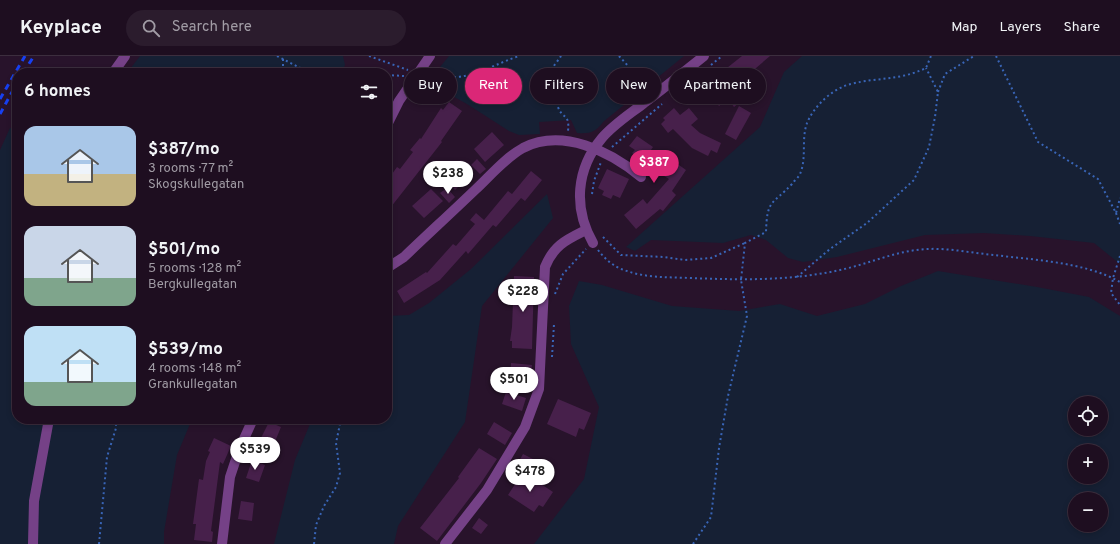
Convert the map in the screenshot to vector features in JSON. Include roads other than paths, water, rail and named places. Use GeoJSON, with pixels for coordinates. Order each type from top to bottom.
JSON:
{"type":"FeatureCollection","features":[{"type":"Feature","properties":{"kind":"street"},"geometry":{"type":"LineString","coordinates":[[117,68],[125,56]]}},
{"type":"Feature","properties":{"kind":"street"},"geometry":{"type":"LineString","coordinates":[[392,116],[416,75],[430,56]]}},
{"type":"Feature","properties":{"kind":"street"},"geometry":{"type":"LineString","coordinates":[[593,242],[586,230],[582,218],[579,198],[586,166],[602,138],[617,124],[702,56]]}},
{"type":"Feature","properties":{"kind":"street"},"geometry":{"type":"LineString","coordinates":[[392,265],[404,257],[502,165],[522,149],[544,141],[567,140],[595,150],[625,164],[641,177]]}},
{"type":"Feature","properties":{"kind":"street"},"geometry":{"type":"LineString","coordinates":[[445,544],[486,490],[525,427],[538,389],[545,267],[550,255],[557,246],[586,230]]}},
{"type":"Feature","properties":{"kind":"street"},"geometry":{"type":"LineString","coordinates":[[33,544],[34,500],[48,424]]}},
{"type":"Feature","properties":{"kind":"street"},"geometry":{"type":"LineString","coordinates":[[222,544],[230,477],[239,450],[251,424]]}},
{"type":"Feature","properties":{"kind":"railway"},"geometry":{"type":"LineString","coordinates":[[18,68],[25,56]]}},
{"type":"Feature","properties":{"kind":"railway"},"geometry":{"type":"LineString","coordinates":[[26,68],[34,56]]}},
{"type":"Feature","properties":{"kind":"railway"},"geometry":{"type":"LineString","coordinates":[[0,99],[12,78]]}},
{"type":"Feature","properties":{"kind":"railway"},"geometry":{"type":"LineString","coordinates":[[0,114],[12,92]]}}]}
